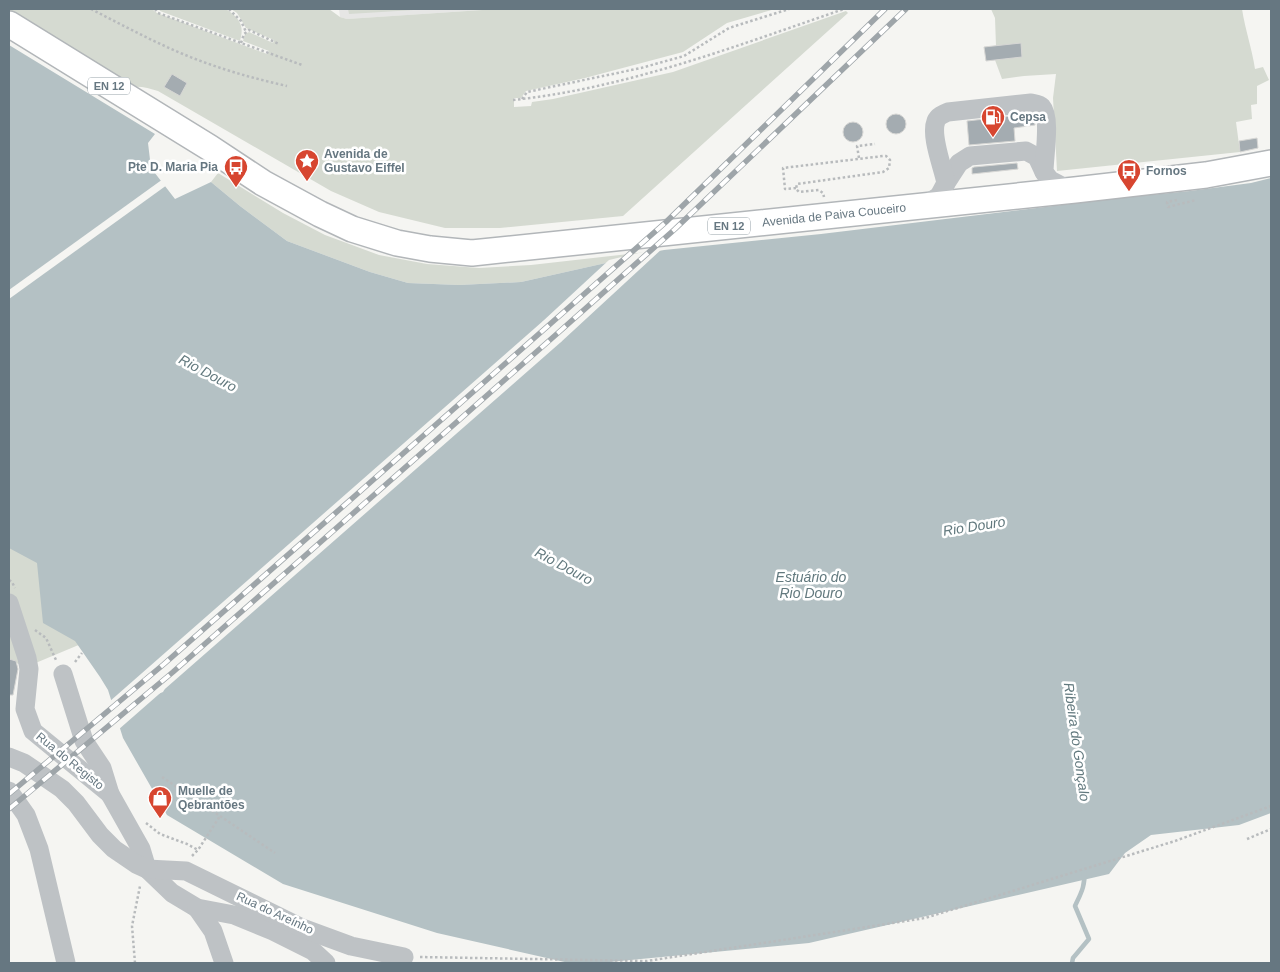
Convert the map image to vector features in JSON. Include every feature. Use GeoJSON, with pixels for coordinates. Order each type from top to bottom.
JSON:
{"type":"FeatureCollection","features":[{"type":"Feature","properties":{"kind":"main road","name":"Avenida de Paiva Couceiro"},"geometry":{"type":"LineString","coordinates":[[9,24],[210,148],[263,183],[352,229],[397,243],[430,249],[472,253],[1206,175],[1271,163]]}},
{"type":"Feature","properties":{"kind":"street"},"geometry":{"type":"LineString","coordinates":[[946,183],[936,146],[935,128],[940,117],[948,112],[1038,104],[1045,113],[1046,124],[1044,172]]}},
{"type":"Feature","properties":{"kind":"street"},"geometry":{"type":"LineString","coordinates":[[927,204],[939,196],[959,163],[970,156],[1026,151],[1037,157],[1050,180],[1069,190]]}},
{"type":"Feature","properties":{"kind":"street","name":"Rua do Registo"},"geometry":{"type":"LineString","coordinates":[[9,603],[27,658],[29,669],[25,709],[34,731],[110,794]]}},
{"type":"Feature","properties":{"kind":"street"},"geometry":{"type":"LineString","coordinates":[[63,674],[84,741],[102,768],[110,794],[141,849],[147,869]]}},
{"type":"Feature","properties":{"kind":"street"},"geometry":{"type":"LineString","coordinates":[[9,756],[24,763],[62,789],[114,849],[125,858],[147,869],[172,893],[198,908],[234,915],[273,931],[313,951],[326,963]]}},
{"type":"Feature","properties":{"kind":"street"},"geometry":{"type":"LineString","coordinates":[[9,791],[26,815],[39,849],[66,963]]}},
{"type":"Feature","properties":{"kind":"street","name":"Rua do Areínho"},"geometry":{"type":"LineString","coordinates":[[147,869],[186,871],[302,928],[350,946],[404,957]]}},
{"type":"Feature","properties":{"kind":"street"},"geometry":{"type":"LineString","coordinates":[[198,908],[213,931],[224,963]]}},
{"type":"Feature","properties":{"kind":"path"},"geometry":{"type":"LineString","coordinates":[[90,9],[162,45],[198,60],[249,78],[287,86]]}},
{"type":"Feature","properties":{"kind":"path"},"geometry":{"type":"LineString","coordinates":[[155,9],[158,13],[302,65]]}},
{"type":"Feature","properties":{"kind":"path"},"geometry":{"type":"LineString","coordinates":[[228,9],[241,21],[246,32]]}},
{"type":"Feature","properties":{"kind":"path"},"geometry":{"type":"LineString","coordinates":[[522,99],[528,92],[623,72],[684,56],[728,28],[789,9]]}},
{"type":"Feature","properties":{"kind":"path"},"geometry":{"type":"LineString","coordinates":[[514,100],[583,89],[658,70],[721,51],[844,9]]}},
{"type":"Feature","properties":{"kind":"path"},"geometry":{"type":"LineString","coordinates":[[241,43],[244,34],[249,30],[279,44]]}},
{"type":"Feature","properties":{"kind":"path"},"geometry":{"type":"LineString","coordinates":[[858,158],[857,146],[875,144]]}},
{"type":"Feature","properties":{"kind":"path"},"geometry":{"type":"LineString","coordinates":[[886,156],[890,160],[890,166],[887,170],[799,183],[796,188],[786,189],[783,168],[858,158],[886,156]]}},
{"type":"Feature","properties":{"kind":"path"},"geometry":{"type":"LineString","coordinates":[[796,188],[799,192],[822,191],[826,216]]}},
{"type":"Feature","properties":{"kind":"path"},"geometry":{"type":"LineString","coordinates":[[162,777],[275,853]]}},
{"type":"Feature","properties":{"kind":"path"},"geometry":{"type":"LineString","coordinates":[[404,957],[647,961],[925,918],[1175,841],[1271,806]]}},
{"type":"Feature","properties":{"kind":"path"},"geometry":{"type":"LineString","coordinates":[[140,818],[160,834],[198,850],[220,816]]}},
{"type":"Feature","properties":{"kind":"path"},"geometry":{"type":"LineString","coordinates":[[1247,840],[1271,829]]}},
{"type":"Feature","properties":{"kind":"path"},"geometry":{"type":"LineString","coordinates":[[135,963],[132,926],[139,888],[147,869]]}},
{"type":"Feature","properties":{"kind":"shaded area"},"geometry":{"type":"Polygon","coordinates":[[[9,9],[152,9],[157,13],[267,54],[269,51],[243,41],[245,34],[249,32],[273,43],[274,40],[246,28],[237,13],[231,9],[329,9],[340,17],[347,19],[497,9],[775,9],[727,23],[683,52],[585,78],[526,91],[521,98],[514,98],[514,107],[531,106],[532,102],[673,72],[846,11],[848,13],[623,216],[500,228],[445,228],[379,212],[331,191],[158,91],[139,87],[127,88],[9,16],[9,9]]]}},
{"type":"Feature","properties":{"kind":"shaded area"},"geometry":{"type":"Polygon","coordinates":[[[159,9],[226,9],[240,22],[242,31],[240,41],[160,11],[159,9]]]}},
{"type":"Feature","properties":{"kind":"shaded area"},"geometry":{"type":"Polygon","coordinates":[[[339,9],[497,9],[347,19],[340,17],[339,9]]]}},
{"type":"Feature","properties":{"kind":"shaded area"},"geometry":{"type":"Polygon","coordinates":[[[348,9],[430,9],[349,14],[348,9]]]}},
{"type":"Feature","properties":{"kind":"shaded area"},"geometry":{"type":"Polygon","coordinates":[[[991,9],[1242,9],[1255,69],[1263,67],[1269,80],[1257,86],[1257,104],[1251,105],[1252,119],[1236,122],[1240,152],[1057,171],[1053,98],[1056,74],[1002,79],[995,60],[1022,57],[1021,43],[996,46],[995,18],[991,9]]]}},
{"type":"Feature","properties":{"kind":"shaded area"},"geometry":{"type":"Polygon","coordinates":[[[218,173],[283,213],[325,235],[379,255],[427,264],[479,268],[531,265],[664,250],[521,282],[459,285],[408,283],[370,272],[287,241],[211,182],[218,173]]]}},
{"type":"Feature","properties":{"kind":"shaded area"},"geometry":{"type":"Polygon","coordinates":[[[9,547],[50,549],[81,644],[26,667],[9,660],[9,547]]]}},
{"type":"Feature","properties":{"kind":"water","name":"Estuário do Rio Douro"},"geometry":{"type":"Polygon","coordinates":[[[9,45],[155,134],[148,143],[151,168],[175,199],[211,182],[287,241],[370,272],[408,283],[459,285],[521,282],[664,250],[821,234],[1190,191],[1251,183],[1271,178],[1271,813],[1239,825],[1151,835],[1125,853],[1109,874],[809,943],[599,963],[569,963],[437,933],[283,884],[167,815],[123,738],[108,690],[100,677],[75,641],[43,623],[37,563],[9,548],[9,45]],[[552,318],[543,321],[538,330],[541,340],[551,345],[561,342],[566,332],[562,322],[552,318]],[[155,668],[144,672],[140,681],[143,691],[153,696],[163,692],[168,683],[164,673],[155,668]]]}},
{"type":"Feature","properties":{"kind":"pier"},"geometry":{"type":"Polygon","coordinates":[[[163,179],[167,185],[9,299],[9,290],[163,179]]]}},
{"type":"Feature","properties":{"kind":"pier"},"geometry":{"type":"Polygon","coordinates":[[[664,247],[561,342],[118,730],[109,702],[543,321],[609,260],[664,247]],[[552,320],[544,323],[541,331],[543,339],[551,342],[559,340],[563,332],[560,324],[552,320]],[[154,671],[146,674],[142,681],[145,689],[153,693],[161,690],[165,683],[162,675],[154,671]]]}},
{"type":"Feature","properties":{"kind":"building"},"geometry":{"type":"Polygon","coordinates":[[[1021,43],[1022,57],[986,61],[984,47],[1021,43]]]}},
{"type":"Feature","properties":{"kind":"building"},"geometry":{"type":"Polygon","coordinates":[[[172,74],[187,83],[180,96],[164,87],[172,74]]]}},
{"type":"Feature","properties":{"kind":"building"},"geometry":{"type":"Polygon","coordinates":[[[892,114],[900,114],[906,120],[906,128],[900,134],[892,134],[886,128],[886,120],[892,114]]]}},
{"type":"Feature","properties":{"kind":"building"},"geometry":{"type":"Polygon","coordinates":[[[1030,114],[1034,116],[1035,125],[1014,128],[1015,141],[969,145],[967,121],[1030,114]]]}},
{"type":"Feature","properties":{"kind":"building"},"geometry":{"type":"Polygon","coordinates":[[[849,122],[857,122],[863,128],[863,136],[857,142],[849,142],[843,136],[843,128],[849,122]]]}},
{"type":"Feature","properties":{"kind":"building"},"geometry":{"type":"Polygon","coordinates":[[[1257,138],[1258,148],[1240,152],[1239,141],[1257,138]]]}},
{"type":"Feature","properties":{"kind":"building"},"geometry":{"type":"Polygon","coordinates":[[[1017,163],[1018,169],[972,174],[972,168],[974,167],[1017,163]]]}},
{"type":"Feature","properties":{"kind":"building"},"geometry":{"type":"Polygon","coordinates":[[[9,659],[16,661],[18,669],[13,695],[9,695],[9,659]]]}},
{"type":"Feature","properties":{"kind":"waterway","name":"Ribeira do Gonçalo"},"geometry":{"type":"LineString","coordinates":[[1072,963],[1073,958],[1089,939],[1075,906],[1081,894],[1084,872]]}},
{"type":"Feature","properties":{"kind":"railway"},"geometry":{"type":"LineString","coordinates":[[9,794],[164,664],[666,222],[885,9]]}},
{"type":"Feature","properties":{"kind":"railway"},"geometry":{"type":"LineString","coordinates":[[9,809],[173,672],[675,229],[906,9]]}},
{"type":"Feature","properties":{"kind":"place","name":"Cepsa"},"geometry":{"type":"Point","coordinates":[993,138]}},
{"type":"Feature","properties":{"kind":"place","name":"Avenida de Gustavo Eiffel"},"geometry":{"type":"Point","coordinates":[307,182]}},
{"type":"Feature","properties":{"kind":"place","name":"Pte D. Maria Pia"},"geometry":{"type":"Point","coordinates":[236,188]}},
{"type":"Feature","properties":{"kind":"place","name":"Fornos"},"geometry":{"type":"Point","coordinates":[1129,192]}},
{"type":"Feature","properties":{"kind":"place","name":"Muelle de Qebrantões"},"geometry":{"type":"Point","coordinates":[160,819]}},
{"type":"Feature","properties":{"kind":"water label","name":"Rio Douro"},"geometry":{"type":"Point","coordinates":[208,373]}},
{"type":"Feature","properties":{"kind":"water label","name":"Rio Douro"},"geometry":{"type":"Point","coordinates":[974,526]}},
{"type":"Feature","properties":{"kind":"water label","name":"Rio Douro"},"geometry":{"type":"Point","coordinates":[564,566]}}]}
